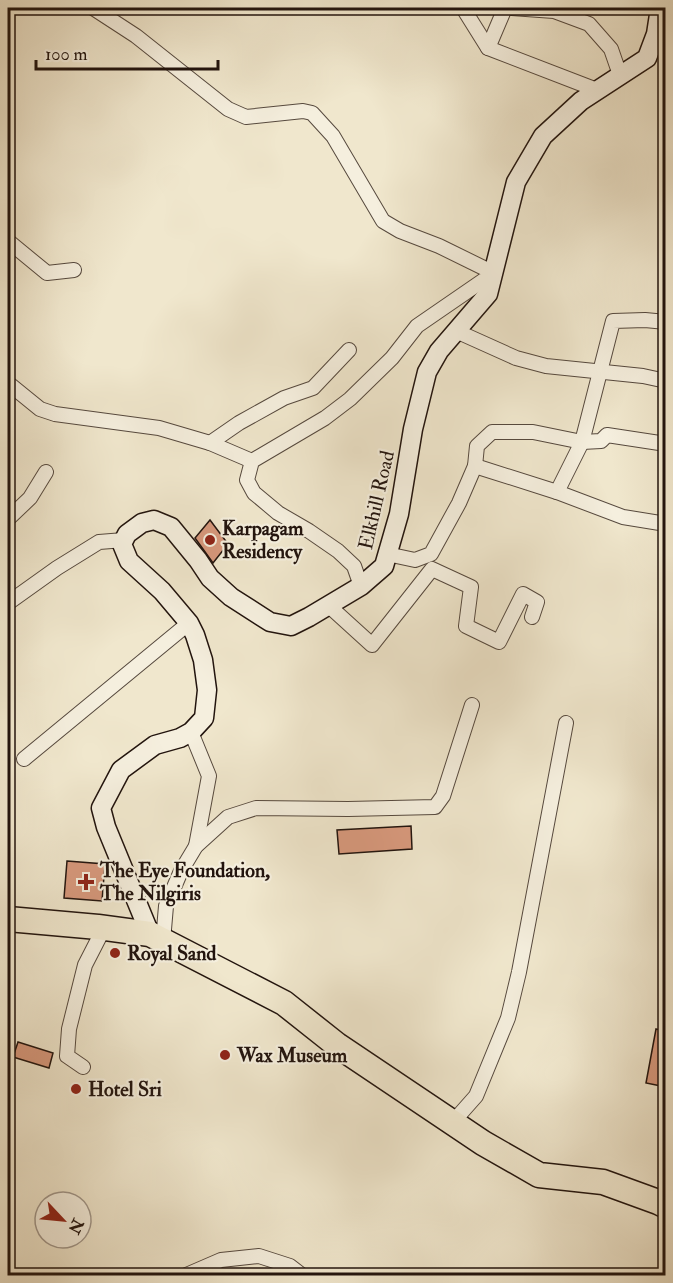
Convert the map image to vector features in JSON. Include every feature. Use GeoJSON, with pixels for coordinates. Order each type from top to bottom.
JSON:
{"type":"FeatureCollection","features":[{"type":"Feature","properties":{"kind":"highway"},"geometry":{"type":"LineString","coordinates":[[8,919],[104,928],[156,937],[284,1003],[338,1045],[483,1143],[539,1175],[603,1182],[666,1206]]}},
{"type":"Feature","properties":{"kind":"street"},"geometry":{"type":"LineString","coordinates":[[93,8],[136,36],[228,109],[246,117],[303,111],[312,113],[333,136],[383,221],[400,231],[439,246],[494,273],[417,326],[392,358],[342,405],[325,418],[252,461],[247,480],[254,493],[278,513],[338,551],[354,566],[361,586]]}},
{"type":"Feature","properties":{"kind":"street"},"geometry":{"type":"LineString","coordinates":[[463,8],[488,48],[597,90]]}},
{"type":"Feature","properties":{"kind":"street"},"geometry":{"type":"LineString","coordinates":[[488,48],[505,8]]}},
{"type":"Feature","properties":{"kind":"street"},"geometry":{"type":"LineString","coordinates":[[512,8],[554,11],[589,24],[611,49],[620,75]]}},
{"type":"Feature","properties":{"kind":"street","name":"Elkhill Road"},"geometry":{"type":"LineString","coordinates":[[124,540],[127,534],[142,524],[154,520],[171,526],[210,578],[231,597],[270,622],[291,626],[361,586],[384,566],[399,514],[413,429],[427,372],[439,351],[488,294],[516,182],[543,136],[581,101],[647,58],[656,34],[660,8]]}},
{"type":"Feature","properties":{"kind":"street"},"geometry":{"type":"LineString","coordinates":[[8,241],[47,273],[74,270]]}},
{"type":"Feature","properties":{"kind":"street"},"geometry":{"type":"LineString","coordinates":[[557,492],[582,442],[613,321],[666,322]]}},
{"type":"Feature","properties":{"kind":"street"},"geometry":{"type":"LineString","coordinates":[[456,332],[516,358],[546,366],[643,376],[666,381]]}},
{"type":"Feature","properties":{"kind":"street"},"geometry":{"type":"LineString","coordinates":[[210,443],[239,423],[284,398],[313,387],[349,350]]}},
{"type":"Feature","properties":{"kind":"street"},"geometry":{"type":"LineString","coordinates":[[8,383],[40,409],[55,414],[159,428],[210,443],[252,461]]}},
{"type":"Feature","properties":{"kind":"street"},"geometry":{"type":"LineString","coordinates":[[387,555],[415,560],[431,554],[459,503],[475,466],[477,446],[492,432],[533,432],[582,442],[601,441],[607,435],[666,444]]}},
{"type":"Feature","properties":{"kind":"street"},"geometry":{"type":"LineString","coordinates":[[475,466],[557,492],[623,517],[666,524]]}},
{"type":"Feature","properties":{"kind":"street"},"geometry":{"type":"LineString","coordinates":[[8,519],[30,498],[46,472]]}},
{"type":"Feature","properties":{"kind":"street"},"geometry":{"type":"LineString","coordinates":[[8,603],[99,542],[124,540],[122,544],[129,561],[162,591],[189,623],[195,635],[203,660],[207,690],[204,718],[191,732],[180,738],[155,745],[121,770],[101,808],[106,827],[156,937]]}},
{"type":"Feature","properties":{"kind":"street"},"geometry":{"type":"LineString","coordinates":[[328,605],[372,645],[432,569],[471,587],[466,626],[499,642],[522,594],[537,602],[532,617]]}},
{"type":"Feature","properties":{"kind":"street"},"geometry":{"type":"LineString","coordinates":[[24,759],[189,623]]}},
{"type":"Feature","properties":{"kind":"street"},"geometry":{"type":"LineString","coordinates":[[156,937],[166,906],[196,846],[228,817],[256,808],[435,807],[443,796],[472,705]]}},
{"type":"Feature","properties":{"kind":"street"},"geometry":{"type":"LineString","coordinates":[[453,1122],[476,1096],[508,1018],[519,972],[566,723]]}},
{"type":"Feature","properties":{"kind":"street"},"geometry":{"type":"LineString","coordinates":[[191,732],[209,776],[196,846]]}},
{"type":"Feature","properties":{"kind":"street"},"geometry":{"type":"LineString","coordinates":[[83,1067],[67,1056],[69,1029],[86,965],[104,928]]}},
{"type":"Feature","properties":{"kind":"street"},"geometry":{"type":"LineString","coordinates":[[184,1275],[221,1260],[260,1256],[290,1266],[303,1275]]}},
{"type":"Feature","properties":{"kind":"building","name":"Karpagam Residency"},"geometry":{"type":"Polygon","coordinates":[[[210,520],[228,544],[213,563],[195,538],[210,520]]]}},
{"type":"Feature","properties":{"kind":"building"},"geometry":{"type":"Polygon","coordinates":[[[411,826],[412,849],[339,854],[337,830],[411,826]]]}},
{"type":"Feature","properties":{"kind":"building"},"geometry":{"type":"Polygon","coordinates":[[[67,861],[105,864],[102,901],[64,898],[67,861]]]}},
{"type":"Feature","properties":{"kind":"building"},"geometry":{"type":"Polygon","coordinates":[[[656,1029],[666,1031],[666,1087],[646,1083],[656,1029]]]}},
{"type":"Feature","properties":{"kind":"building"},"geometry":{"type":"Polygon","coordinates":[[[18,1042],[53,1053],[49,1068],[13,1057],[18,1042]]]}},
{"type":"Feature","properties":{"kind":"place","name":"Karpagam Residency"},"geometry":{"type":"Point","coordinates":[210,540]}},
{"type":"Feature","properties":{"kind":"place","name":"The Eye Foundation, The Nilgiris"},"geometry":{"type":"Point","coordinates":[86,882]}},
{"type":"Feature","properties":{"kind":"place","name":"Royal Sand"},"geometry":{"type":"Point","coordinates":[115,953]}},
{"type":"Feature","properties":{"kind":"place","name":"Wax Museum"},"geometry":{"type":"Point","coordinates":[225,1055]}},
{"type":"Feature","properties":{"kind":"place","name":"Hotel Sri"},"geometry":{"type":"Point","coordinates":[76,1089]}}]}
